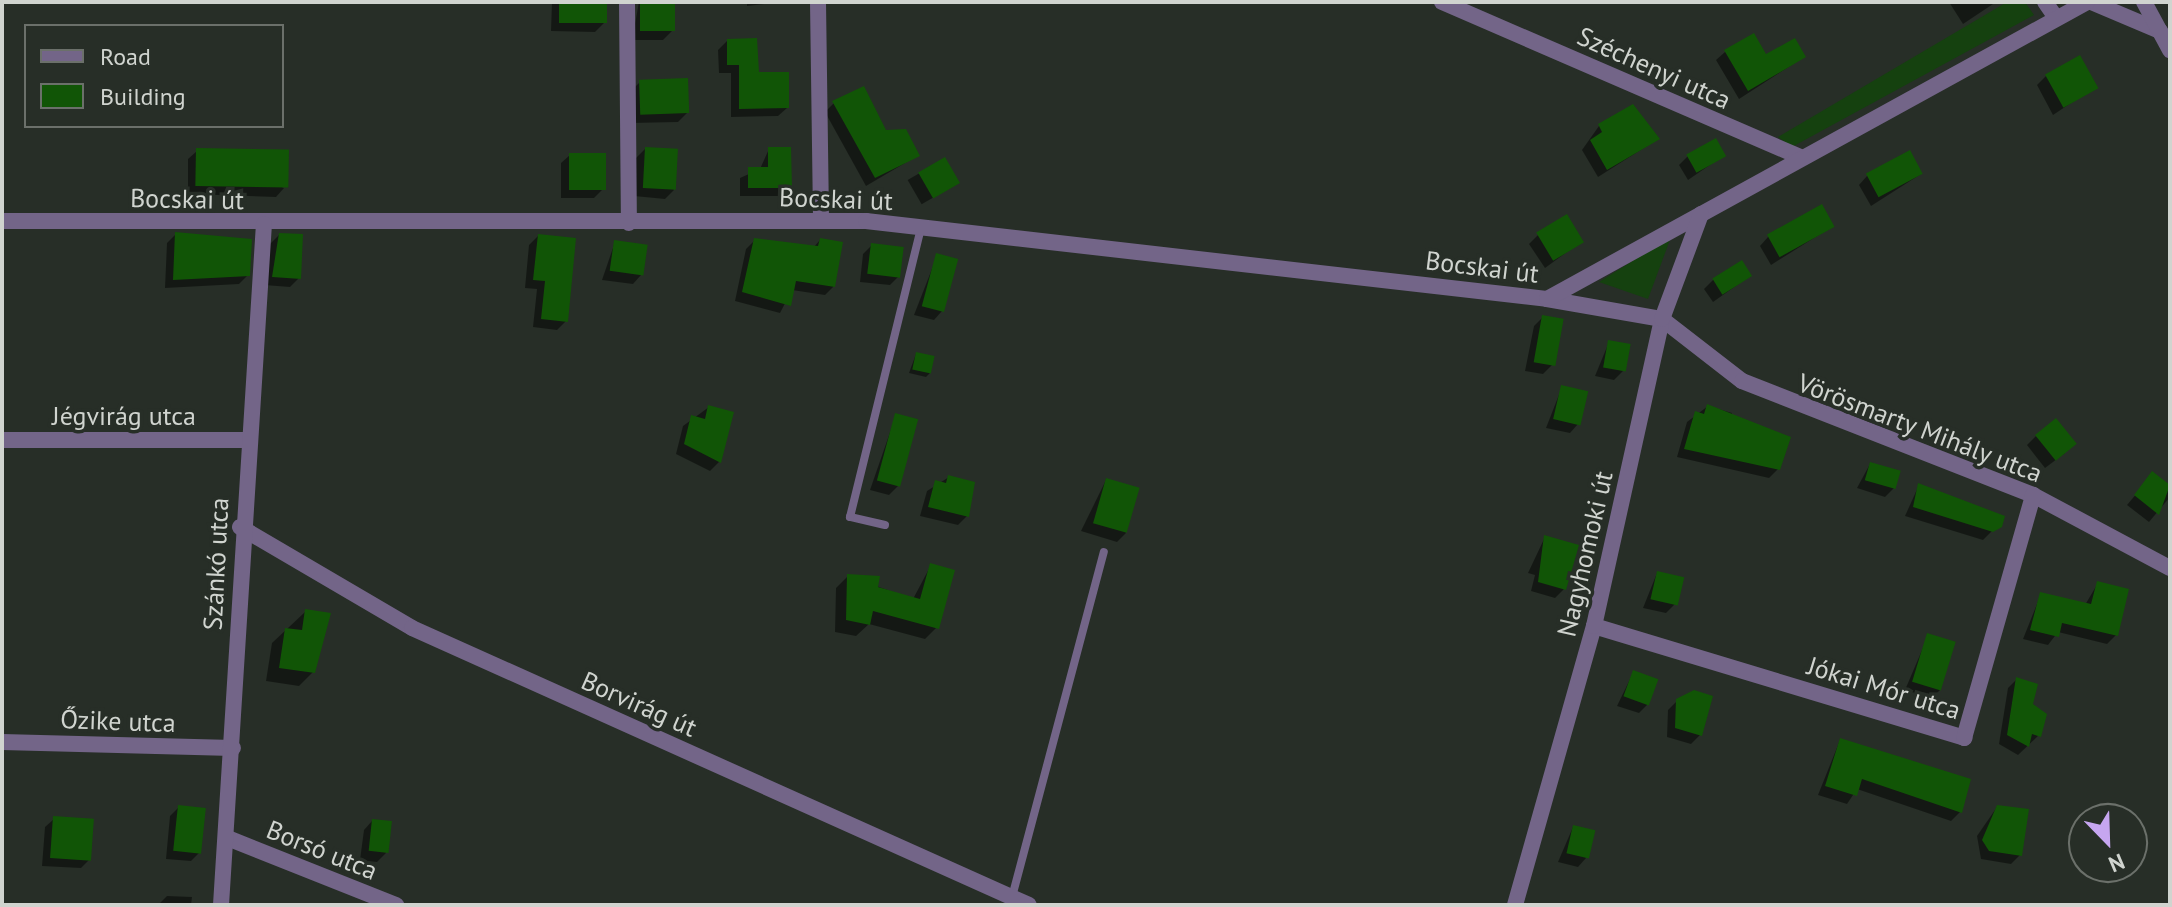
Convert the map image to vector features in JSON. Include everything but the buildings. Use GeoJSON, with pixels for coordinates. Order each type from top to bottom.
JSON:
{"type":"FeatureCollection","features":[{"type":"Feature","properties":{"kind":"street"},"geometry":{"type":"LineString","coordinates":[[627,2],[629,223]]}},
{"type":"Feature","properties":{"kind":"street"},"geometry":{"type":"LineString","coordinates":[[818,2],[821,221]]}},
{"type":"Feature","properties":{"kind":"street","name":"Széchenyi utca"},"geometry":{"type":"LineString","coordinates":[[1442,2],[1802,158]]}},
{"type":"Feature","properties":{"kind":"street"},"geometry":{"type":"LineString","coordinates":[[2045,2],[2056,18]]}},
{"type":"Feature","properties":{"kind":"street"},"geometry":{"type":"LineString","coordinates":[[1547,299],[2089,2],[2160,31]]}},
{"type":"Feature","properties":{"kind":"street"},"geometry":{"type":"LineString","coordinates":[[2144,2],[2170,50]]}},
{"type":"Feature","properties":{"kind":"street","name":"Nagyhomoki út"},"geometry":{"type":"LineString","coordinates":[[1515,905],[1594,626],[1662,319],[1701,214]]}},
{"type":"Feature","properties":{"kind":"street","name":"Bocskai út"},"geometry":{"type":"LineString","coordinates":[[2,221],[264,224],[821,221],[921,227],[1547,299],[1662,319]]}},
{"type":"Feature","properties":{"kind":"street","name":"Szánkó utca"},"geometry":{"type":"LineString","coordinates":[[221,905],[230,839],[240,527],[264,224]]}},
{"type":"Feature","properties":{"kind":"street","name":"Vörösmarty Mihály utca"},"geometry":{"type":"LineString","coordinates":[[1662,319],[1707,360],[1786,403],[2033,495],[2170,568]]}},
{"type":"Feature","properties":{"kind":"street","name":"Jégvirág utca"},"geometry":{"type":"LineString","coordinates":[[2,440],[247,440]]}},
{"type":"Feature","properties":{"kind":"street","name":"Jókai Mór utca"},"geometry":{"type":"LineString","coordinates":[[1594,626],[1964,738],[2033,495]]}},
{"type":"Feature","properties":{"kind":"street","name":"Borvirág út"},"geometry":{"type":"LineString","coordinates":[[240,527],[412,628],[1029,905]]}},
{"type":"Feature","properties":{"kind":"street","name":"Őzike utca"},"geometry":{"type":"LineString","coordinates":[[2,742],[233,748]]}},
{"type":"Feature","properties":{"kind":"street","name":"Borsó utca"},"geometry":{"type":"LineString","coordinates":[[230,839],[396,905]]}},
{"type":"Feature","properties":{"kind":"lane"},"geometry":{"type":"LineString","coordinates":[[885,525],[850,517],[921,227]]}},
{"type":"Feature","properties":{"kind":"lane"},"geometry":{"type":"LineString","coordinates":[[1012,897],[1104,552]]}},
{"type":"Feature","properties":{"kind":"green space"},"geometry":{"type":"Polygon","coordinates":[[[2007,2],[2025,2],[2034,15],[1792,147],[1778,137],[2007,2]]]}},
{"type":"Feature","properties":{"kind":"green space"},"geometry":{"type":"Polygon","coordinates":[[[1671,237],[1648,299],[1599,282],[1671,237]]]}}]}
